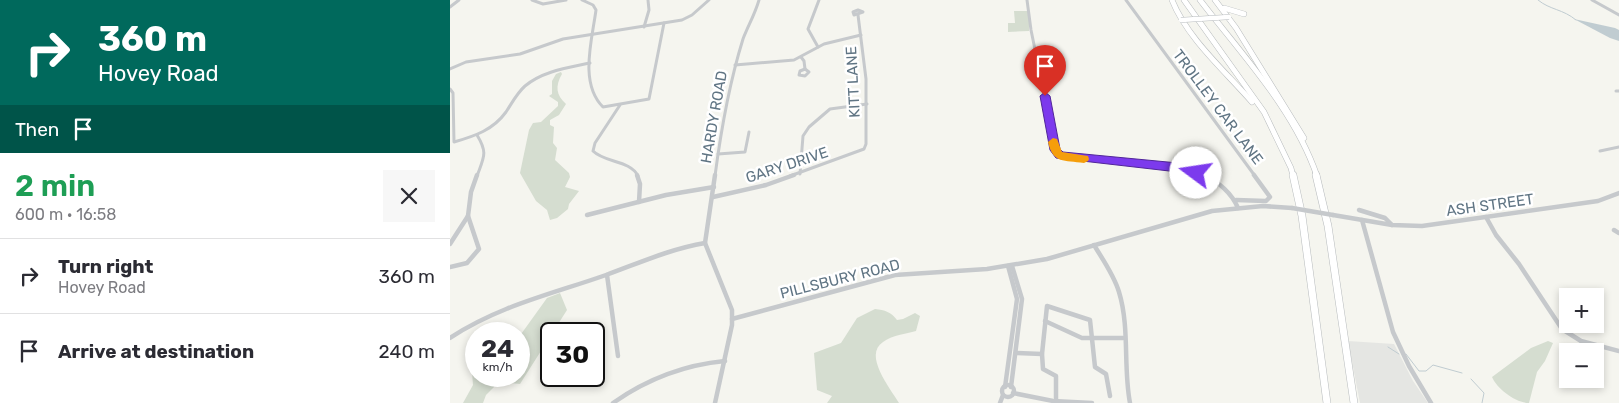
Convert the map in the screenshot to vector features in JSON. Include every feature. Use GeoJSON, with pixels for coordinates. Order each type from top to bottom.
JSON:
{"type":"FeatureCollection","features":[{"type":"Feature","properties":{"kind":"highway"},"geometry":{"type":"LineString","coordinates":[[1172,0],[1180,19],[1191,34],[1250,100],[1264,112]]}},
{"type":"Feature","properties":{"kind":"highway"},"geometry":{"type":"LineString","coordinates":[[1184,0],[1264,112],[1286,155],[1298,190],[1322,366],[1325,403]]}},
{"type":"Feature","properties":{"kind":"highway"},"geometry":{"type":"LineString","coordinates":[[1200,0],[1281,108],[1297,133],[1312,163]]}},
{"type":"Feature","properties":{"kind":"highway"},"geometry":{"type":"LineString","coordinates":[[1216,1],[1234,25],[1308,144],[1324,203],[1354,403]]}},
{"type":"Feature","properties":{"kind":"highway"},"geometry":{"type":"LineString","coordinates":[[1216,1],[1230,11],[1244,14]]}},
{"type":"Feature","properties":{"kind":"highway"},"geometry":{"type":"LineString","coordinates":[[1234,25],[1234,19],[1238,16]]}},
{"type":"Feature","properties":{"kind":"main road"},"geometry":{"type":"LineString","coordinates":[[1180,19],[1228,16]]}},
{"type":"Feature","properties":{"kind":"street"},"geometry":{"type":"LineString","coordinates":[[450,7],[460,0]]}},
{"type":"Feature","properties":{"kind":"street"},"geometry":{"type":"LineString","coordinates":[[532,0],[543,4],[566,0]]}},
{"type":"Feature","properties":{"kind":"street"},"geometry":{"type":"LineString","coordinates":[[582,0],[590,2],[595,8],[589,86],[598,104],[606,108],[649,99],[664,23]]}},
{"type":"Feature","properties":{"kind":"street"},"geometry":{"type":"LineString","coordinates":[[644,27],[649,10],[648,0]]}},
{"type":"Feature","properties":{"kind":"street"},"geometry":{"type":"LineString","coordinates":[[450,69],[466,62],[520,54],[555,41],[644,27],[688,17],[709,0]]}},
{"type":"Feature","properties":{"kind":"street"},"geometry":{"type":"LineString","coordinates":[[759,0],[764,0]]}},
{"type":"Feature","properties":{"kind":"street","name":"HARDY ROAD"},"geometry":{"type":"LineString","coordinates":[[705,243],[718,154],[735,65],[759,0]]}},
{"type":"Feature","properties":{"kind":"street"},"geometry":{"type":"LineString","coordinates":[[818,47],[808,29],[819,0]]}},
{"type":"Feature","properties":{"kind":"street"},"geometry":{"type":"LineString","coordinates":[[1027,0],[1031,30],[1056,152],[1064,156],[1184,168],[1224,187],[1236,200],[1238,208]]}},
{"type":"Feature","properties":{"kind":"street","name":"TROLLEY CAR LANE"},"geometry":{"type":"LineString","coordinates":[[1126,0],[1270,197],[1266,200],[1236,200]]}},
{"type":"Feature","properties":{"kind":"street"},"geometry":{"type":"LineString","coordinates":[[1592,0],[1619,15]]}},
{"type":"Feature","properties":{"kind":"street","name":"KITT LANE"},"geometry":{"type":"LineString","coordinates":[[858,15],[867,104],[865,147]]}},
{"type":"Feature","properties":{"kind":"street"},"geometry":{"type":"LineString","coordinates":[[735,65],[791,60],[801,57],[831,41],[861,35]]}},
{"type":"Feature","properties":{"kind":"street"},"geometry":{"type":"LineString","coordinates":[[801,57],[805,62],[805,69]]}},
{"type":"Feature","properties":{"kind":"street"},"geometry":{"type":"LineString","coordinates":[[450,89],[453,93],[454,142],[477,135],[498,123],[523,88],[531,81],[544,75],[590,63]]}},
{"type":"Feature","properties":{"kind":"street"},"geometry":{"type":"LineString","coordinates":[[800,174],[803,136],[809,126],[830,109],[867,104]]}},
{"type":"Feature","properties":{"kind":"street"},"geometry":{"type":"LineString","coordinates":[[620,105],[596,142],[593,151],[601,158],[634,171],[640,182],[639,202]]}},
{"type":"Feature","properties":{"kind":"street"},"geometry":{"type":"LineString","coordinates":[[718,154],[745,152],[749,132]]}},
{"type":"Feature","properties":{"kind":"street"},"geometry":{"type":"LineString","coordinates":[[450,244],[468,216],[471,192],[485,154],[484,147],[477,135]]}},
{"type":"Feature","properties":{"kind":"street","name":"GARY DRIVE"},"geometry":{"type":"LineString","coordinates":[[713,197],[752,189],[800,174],[860,151],[865,147]]}},
{"type":"Feature","properties":{"kind":"street"},"geometry":{"type":"LineString","coordinates":[[1600,151],[1619,148]]}},
{"type":"Feature","properties":{"kind":"street"},"geometry":{"type":"LineString","coordinates":[[587,215],[666,195],[714,187]]}},
{"type":"Feature","properties":{"kind":"street","name":"ASH STREET"},"geometry":{"type":"LineString","coordinates":[[1362,220],[1392,225],[1422,226],[1598,201],[1619,193]]}},
{"type":"Feature","properties":{"kind":"street","name":"PILLSBURY ROAD"},"geometry":{"type":"LineString","coordinates":[[732,319],[895,275],[1010,266],[1047,259],[1197,215],[1238,208],[1270,206],[1292,208],[1362,220]]}},
{"type":"Feature","properties":{"kind":"street"},"geometry":{"type":"LineString","coordinates":[[1358,210],[1385,218],[1392,225]]}},
{"type":"Feature","properties":{"kind":"street"},"geometry":{"type":"LineString","coordinates":[[450,267],[467,262],[476,255],[479,249],[479,244],[468,216]]}},
{"type":"Feature","properties":{"kind":"street"},"geometry":{"type":"LineString","coordinates":[[1486,217],[1496,235],[1519,264],[1562,328],[1581,341],[1619,351]]}},
{"type":"Feature","properties":{"kind":"street"},"geometry":{"type":"LineString","coordinates":[[1362,220],[1396,338],[1409,366],[1431,403]]}},
{"type":"Feature","properties":{"kind":"street"},"geometry":{"type":"LineString","coordinates":[[1614,230],[1619,232]]}},
{"type":"Feature","properties":{"kind":"street"},"geometry":{"type":"LineString","coordinates":[[450,338],[490,314],[607,275],[676,248],[705,243],[706,250],[730,302],[732,319],[715,403]]}},
{"type":"Feature","properties":{"kind":"street"},"geometry":{"type":"LineString","coordinates":[[1094,246],[1116,285],[1120,296],[1126,379],[1130,403]]}},
{"type":"Feature","properties":{"kind":"street"},"geometry":{"type":"LineString","coordinates":[[1000,403],[1003,395],[1002,390],[1005,387],[1017,299],[1010,266]]}},
{"type":"Feature","properties":{"kind":"street"},"geometry":{"type":"LineString","coordinates":[[1005,403],[1012,395],[1011,377],[1022,299],[1010,266]]}},
{"type":"Feature","properties":{"kind":"street"},"geometry":{"type":"LineString","coordinates":[[607,275],[618,356]]}},
{"type":"Feature","properties":{"kind":"street"},"geometry":{"type":"LineString","coordinates":[[1056,401],[1056,376],[1043,369],[1042,354],[1047,306],[1090,320],[1095,367],[1106,374],[1110,396]]}},
{"type":"Feature","properties":{"kind":"street"},"geometry":{"type":"LineString","coordinates":[[1045,321],[1082,338],[1124,338]]}},
{"type":"Feature","properties":{"kind":"street"},"geometry":{"type":"LineString","coordinates":[[1017,354],[1042,354]]}},
{"type":"Feature","properties":{"kind":"street"},"geometry":{"type":"LineString","coordinates":[[613,403],[646,381],[670,371],[688,366],[725,361]]}},
{"type":"Feature","properties":{"kind":"street"},"geometry":{"type":"LineString","coordinates":[[1005,387],[1012,387]]}},
{"type":"Feature","properties":{"kind":"street"},"geometry":{"type":"LineString","coordinates":[[1003,395],[1092,403]]}},
{"type":"Feature","properties":{"kind":"shaded area"},"geometry":{"type":"Polygon","coordinates":[[[1014,11],[1029,11],[1029,31],[1008,32],[1008,23],[1015,23],[1014,11]]]}},
{"type":"Feature","properties":{"kind":"shaded area"},"geometry":{"type":"Polygon","coordinates":[[[1574,19],[1615,28],[1619,30],[1619,41],[1610,38],[1574,19]]]}},
{"type":"Feature","properties":{"kind":"shaded area"},"geometry":{"type":"Polygon","coordinates":[[[561,72],[562,74],[558,82],[558,94],[566,104],[559,115],[550,120],[550,125],[554,127],[553,143],[557,148],[555,160],[569,173],[570,177],[565,187],[579,191],[569,204],[568,209],[557,218],[550,220],[547,210],[536,201],[520,173],[529,130],[533,123],[541,122],[558,106],[558,102],[549,96],[552,94],[552,81],[556,74],[561,72]]]}},
{"type":"Feature","properties":{"kind":"shaded area"},"geometry":{"type":"Polygon","coordinates":[[[560,293],[567,310],[559,322],[540,322],[540,353],[530,368],[530,322],[547,298],[560,293]]]}},
{"type":"Feature","properties":{"kind":"shaded area"},"geometry":{"type":"Polygon","coordinates":[[[875,309],[888,312],[897,320],[915,313],[920,316],[916,331],[895,336],[883,342],[878,348],[876,355],[880,372],[899,403],[827,403],[832,396],[817,390],[814,353],[841,343],[857,318],[875,309]]]}},
{"type":"Feature","properties":{"kind":"shaded area"},"geometry":{"type":"Polygon","coordinates":[[[1348,341],[1394,344],[1413,381],[1428,403],[1360,403],[1348,341]]]}},
{"type":"Feature","properties":{"kind":"shaded area"},"geometry":{"type":"Polygon","coordinates":[[[1548,341],[1553,343],[1545,361],[1537,372],[1529,403],[1513,398],[1494,382],[1492,377],[1531,348],[1548,341]]]}},
{"type":"Feature","properties":{"kind":"shaded area"},"geometry":{"type":"Polygon","coordinates":[[[472,387],[494,387],[486,395],[483,403],[463,403],[472,387]]]}},
{"type":"Feature","properties":{"kind":"waterway"},"geometry":{"type":"LineString","coordinates":[[1538,0],[1576,20]]}},
{"type":"Feature","properties":{"kind":"waterway"},"geometry":{"type":"LineString","coordinates":[[1388,347],[1399,354]]}},
{"type":"Feature","properties":{"kind":"waterway"},"geometry":{"type":"LineString","coordinates":[[1406,354],[1419,371],[1426,371],[1433,365],[1462,373]]}},
{"type":"Feature","properties":{"kind":"waterway"},"geometry":{"type":"LineString","coordinates":[[1471,379],[1484,393],[1482,403]]}},
{"type":"Feature","properties":{"kind":"slow traffic"},"geometry":{"type":"LineString","coordinates":[[1053,142],[1056,152],[1060,155],[1084,159]]}},
{"type":"Feature","properties":{"kind":"route"},"geometry":{"type":"LineString","coordinates":[[1045,96],[1055,150],[1060,155],[1178,168],[1196,173]]}}]}
